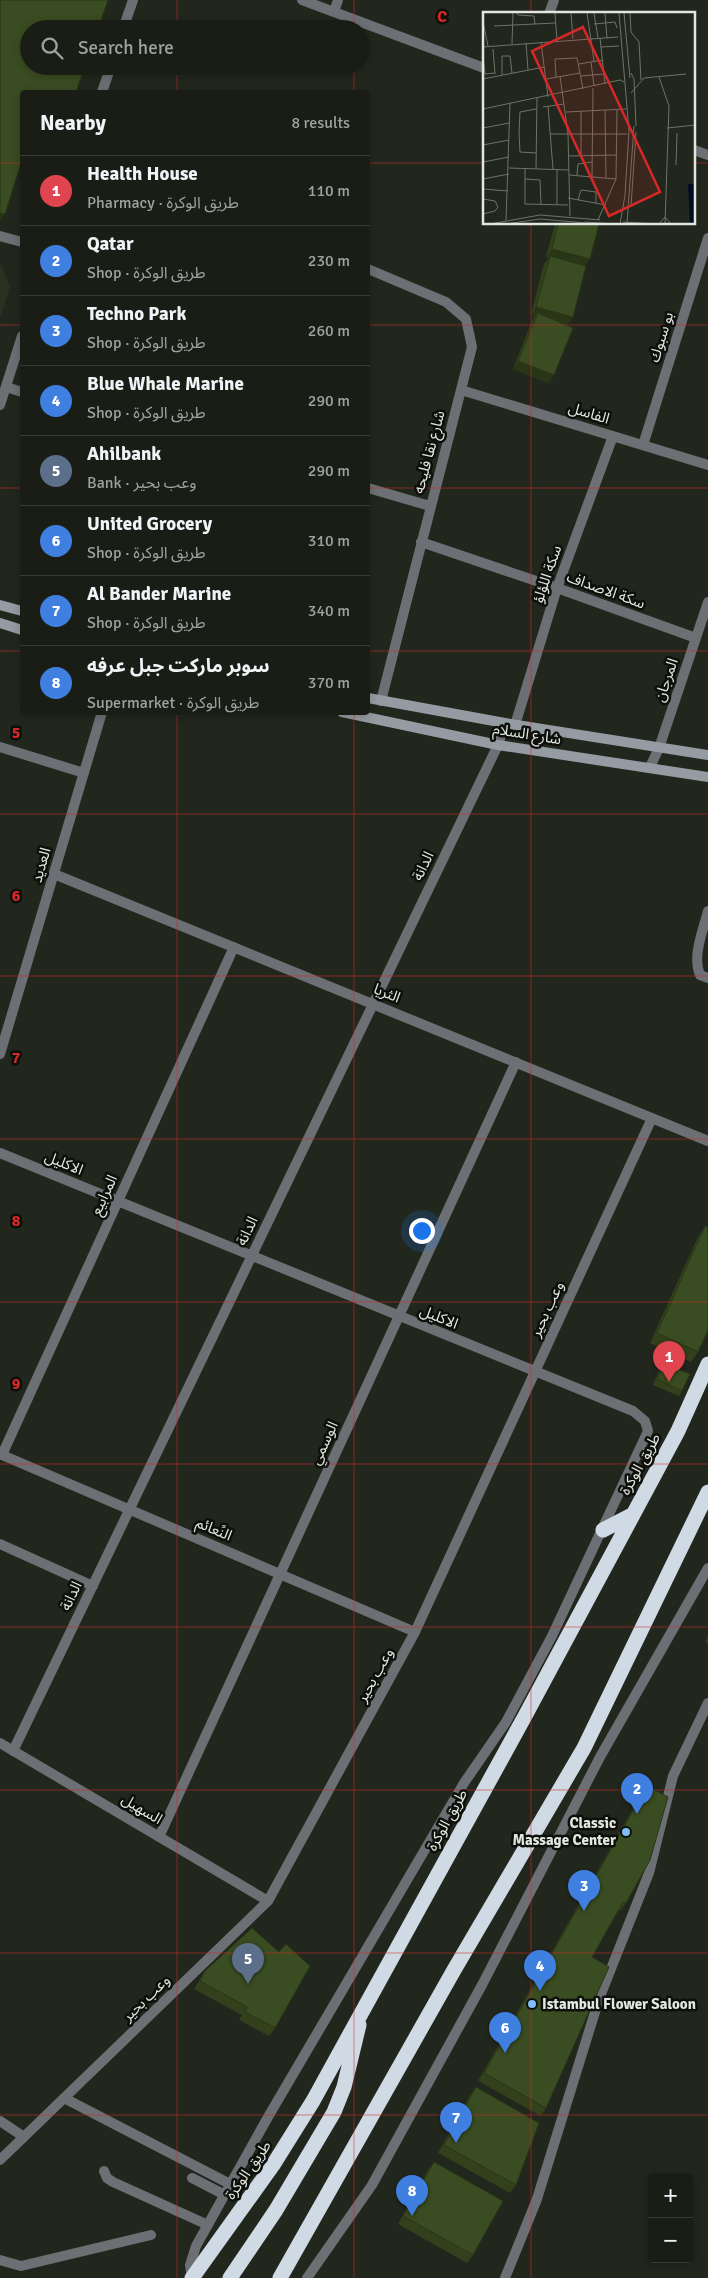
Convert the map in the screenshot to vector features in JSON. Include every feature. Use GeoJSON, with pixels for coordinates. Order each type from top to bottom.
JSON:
{"type":"FeatureCollection","features":[{"type":"Feature","properties":{"kind":"highway","name":"طريق الوكرة"},"geometry":{"type":"LineString","coordinates":[[192,2278],[252,2195],[298,2126],[525,1716],[678,1431],[708,1364]]}},
{"type":"Feature","properties":{"kind":"highway"},"geometry":{"type":"LineString","coordinates":[[280,2278],[454,1970],[584,1748],[708,1492]]}},
{"type":"Feature","properties":{"kind":"highway"},"geometry":{"type":"LineString","coordinates":[[603,1530],[632,1515]]}},
{"type":"Feature","properties":{"kind":"highway"},"geometry":{"type":"LineString","coordinates":[[230,2278],[281,2202],[334,2112],[347,2078],[362,2009]]}},
{"type":"Feature","properties":{"kind":"street"},"geometry":{"type":"LineString","coordinates":[[126,20],[132,0]]}},
{"type":"Feature","properties":{"kind":"street"},"geometry":{"type":"LineString","coordinates":[[302,0],[355,20]]}},
{"type":"Feature","properties":{"kind":"street"},"geometry":{"type":"LineString","coordinates":[[334,12],[338,0]]}},
{"type":"Feature","properties":{"kind":"street"},"geometry":{"type":"LineString","coordinates":[[550,12],[554,0]]}},
{"type":"Feature","properties":{"kind":"street"},"geometry":{"type":"LineString","coordinates":[[370,25],[483,68]]}},
{"type":"Feature","properties":{"kind":"street"},"geometry":{"type":"LineString","coordinates":[[105,90],[109,75]]}},
{"type":"Feature","properties":{"kind":"street"},"geometry":{"type":"LineString","coordinates":[[696,151],[708,156]]}},
{"type":"Feature","properties":{"kind":"street"},"geometry":{"type":"LineString","coordinates":[[0,236],[20,241]]}},
{"type":"Feature","properties":{"kind":"street","name":"بو سبوك"},"geometry":{"type":"LineString","coordinates":[[643,445],[708,238]]}},
{"type":"Feature","properties":{"kind":"street","name":"شارع نقا فليحه"},"geometry":{"type":"LineString","coordinates":[[370,270],[446,302],[466,318],[472,347],[381,702]]}},
{"type":"Feature","properties":{"kind":"street"},"geometry":{"type":"LineString","coordinates":[[0,405],[20,342]]}},
{"type":"Feature","properties":{"kind":"street"},"geometry":{"type":"LineString","coordinates":[[6,387],[20,391]]}},
{"type":"Feature","properties":{"kind":"street","name":"الفاسل"},"geometry":{"type":"LineString","coordinates":[[461,390],[708,464]]}},
{"type":"Feature","properties":{"kind":"street","name":"سكة اللؤلؤ"},"geometry":{"type":"LineString","coordinates":[[515,725],[557,588],[613,436]]}},
{"type":"Feature","properties":{"kind":"street"},"geometry":{"type":"LineString","coordinates":[[370,489],[430,506]]}},
{"type":"Feature","properties":{"kind":"street","name":"سكة الاصداف"},"geometry":{"type":"LineString","coordinates":[[421,542],[696,638]]}},
{"type":"Feature","properties":{"kind":"street","name":"المرجان"},"geometry":{"type":"LineString","coordinates":[[650,767],[659,748],[708,602]]}},
{"type":"Feature","properties":{"kind":"street"},"geometry":{"type":"LineString","coordinates":[[0,605],[20,610]]}},
{"type":"Feature","properties":{"kind":"street"},"geometry":{"type":"LineString","coordinates":[[0,623],[20,629]]}},
{"type":"Feature","properties":{"kind":"street","name":"شارع السلام"},"geometry":{"type":"LineString","coordinates":[[370,699],[515,725],[708,755]]}},
{"type":"Feature","properties":{"kind":"street","name":"العديد"},"geometry":{"type":"LineString","coordinates":[[0,1054],[101,715]]}},
{"type":"Feature","properties":{"kind":"street","name":"شارع السلام"},"geometry":{"type":"LineString","coordinates":[[356,715],[498,745],[708,777]]}},
{"type":"Feature","properties":{"kind":"street","name":"الدانة"},"geometry":{"type":"LineString","coordinates":[[13,1751],[498,745],[505,723]]}},
{"type":"Feature","properties":{"kind":"street"},"geometry":{"type":"LineString","coordinates":[[0,747],[84,773]]}},
{"type":"Feature","properties":{"kind":"street","name":"الثريا"},"geometry":{"type":"LineString","coordinates":[[54,874],[708,1141]]}},
{"type":"Feature","properties":{"kind":"street"},"geometry":{"type":"LineString","coordinates":[[708,911],[697,954],[697,967],[700,975],[708,978]]}},
{"type":"Feature","properties":{"kind":"street","name":"المرابيع"},"geometry":{"type":"LineString","coordinates":[[1,1455],[234,947]]}},
{"type":"Feature","properties":{"kind":"street","name":"الوسمي"},"geometry":{"type":"LineString","coordinates":[[159,1837],[516,1062]]}},
{"type":"Feature","properties":{"kind":"street","name":"وعب بحير"},"geometry":{"type":"LineString","coordinates":[[0,2160],[268,1901],[415,1632],[652,1118]]}},
{"type":"Feature","properties":{"kind":"street","name":"الاكليل"},"geometry":{"type":"LineString","coordinates":[[0,1153],[633,1411],[645,1421],[648,1431],[552,1636]]}},
{"type":"Feature","properties":{"kind":"street","name":"النًعائم"},"geometry":{"type":"LineString","coordinates":[[1,1455],[415,1632]]}},
{"type":"Feature","properties":{"kind":"street"},"geometry":{"type":"LineString","coordinates":[[0,1544],[93,1586]]}},
{"type":"Feature","properties":{"kind":"street"},"geometry":{"type":"LineString","coordinates":[[306,2278],[372,2186],[482,1985],[604,1750],[708,1568]]}},
{"type":"Feature","properties":{"kind":"street","name":"طريق الوكرة"},"geometry":{"type":"LineString","coordinates":[[192,2278],[191,2259],[230,2184],[464,1783],[506,1722],[552,1636]]}},
{"type":"Feature","properties":{"kind":"street"},"geometry":{"type":"LineString","coordinates":[[505,2278],[536,2199],[599,1999],[649,1873],[673,1776],[708,1703]]}},
{"type":"Feature","properties":{"kind":"street","name":"السهيل"},"geometry":{"type":"LineString","coordinates":[[0,1743],[268,1901]]}},
{"type":"Feature","properties":{"kind":"street"},"geometry":{"type":"LineString","coordinates":[[64,2098],[230,2184]]}},
{"type":"Feature","properties":{"kind":"street"},"geometry":{"type":"LineString","coordinates":[[0,2121],[24,2137]]}},
{"type":"Feature","properties":{"kind":"street"},"geometry":{"type":"LineString","coordinates":[[104,2171],[113,2182],[208,2225]]}},
{"type":"Feature","properties":{"kind":"street"},"geometry":{"type":"LineString","coordinates":[[192,2178],[225,2195]]}},
{"type":"Feature","properties":{"kind":"street"},"geometry":{"type":"LineString","coordinates":[[0,2260],[21,2266],[151,2235]]}},
{"type":"Feature","properties":{"kind":"shaded area"},"geometry":{"type":"Polygon","coordinates":[[[0,262],[10,287],[0,318],[0,262]]]}},
{"type":"Feature","properties":{"kind":"building"},"geometry":{"type":"Polygon","coordinates":[[[0,0],[108,0],[101,20],[20,20],[20,75],[82,75],[77,90],[20,90],[20,166],[5,214],[0,213],[0,0]]]}},
{"type":"Feature","properties":{"kind":"building"},"geometry":{"type":"Polygon","coordinates":[[[558,225],[599,225],[590,259],[552,249],[558,225]]]}},
{"type":"Feature","properties":{"kind":"building"},"geometry":{"type":"Polygon","coordinates":[[[550,256],[586,266],[573,317],[536,307],[550,256]]]}},
{"type":"Feature","properties":{"kind":"building"},"geometry":{"type":"Polygon","coordinates":[[[538,313],[573,328],[554,375],[518,361],[538,313]]]}},
{"type":"Feature","properties":{"kind":"building"},"geometry":{"type":"Polygon","coordinates":[[[705,1226],[708,1227],[708,1330],[698,1352],[657,1333],[705,1226]]]}},
{"type":"Feature","properties":{"kind":"building"},"geometry":{"type":"Polygon","coordinates":[[[664,1363],[690,1374],[682,1391],[657,1379],[664,1363]]]}},
{"type":"Feature","properties":{"kind":"building"},"geometry":{"type":"Polygon","coordinates":[[[647,1786],[668,1797],[650,1860],[626,1903],[623,1902],[592,1957],[609,1967],[546,2108],[484,2073],[647,1786]]]}},
{"type":"Feature","properties":{"kind":"building"},"geometry":{"type":"Polygon","coordinates":[[[252,1928],[279,1952],[286,1944],[310,1966],[275,2028],[245,2012],[247,2007],[200,1981],[205,1971],[252,1928]]]}},
{"type":"Feature","properties":{"kind":"building"},"geometry":{"type":"Polygon","coordinates":[[[476,2087],[539,2123],[516,2185],[444,2145],[476,2087]]]}},
{"type":"Feature","properties":{"kind":"building"},"geometry":{"type":"Polygon","coordinates":[[[434,2162],[503,2201],[473,2255],[403,2216],[434,2162]]]}},
{"type":"Feature","properties":{"kind":"place","name":"Health House"},"geometry":{"type":"Point","coordinates":[669,1382]}},
{"type":"Feature","properties":{"kind":"place","name":"Qatar"},"geometry":{"type":"Point","coordinates":[637,1814]}},
{"type":"Feature","properties":{"kind":"place","name":"Classic Massage Center"},"geometry":{"type":"Point","coordinates":[626,1832]}},
{"type":"Feature","properties":{"kind":"place","name":"Techno Park"},"geometry":{"type":"Point","coordinates":[584,1911]}},
{"type":"Feature","properties":{"kind":"place","name":"Ahilbank"},"geometry":{"type":"Point","coordinates":[248,1984]}},
{"type":"Feature","properties":{"kind":"place","name":"Blue Whale Marine"},"geometry":{"type":"Point","coordinates":[540,1991]}},
{"type":"Feature","properties":{"kind":"place","name":"Istambul Flower Saloon"},"geometry":{"type":"Point","coordinates":[532,2004]}},
{"type":"Feature","properties":{"kind":"place","name":"United Grocery"},"geometry":{"type":"Point","coordinates":[505,2053]}},
{"type":"Feature","properties":{"kind":"place","name":"Al Bander Marine"},"geometry":{"type":"Point","coordinates":[456,2143]}},
{"type":"Feature","properties":{"kind":"place","name":"سوبر ماركت جبل عرفه"},"geometry":{"type":"Point","coordinates":[412,2216]}}]}
